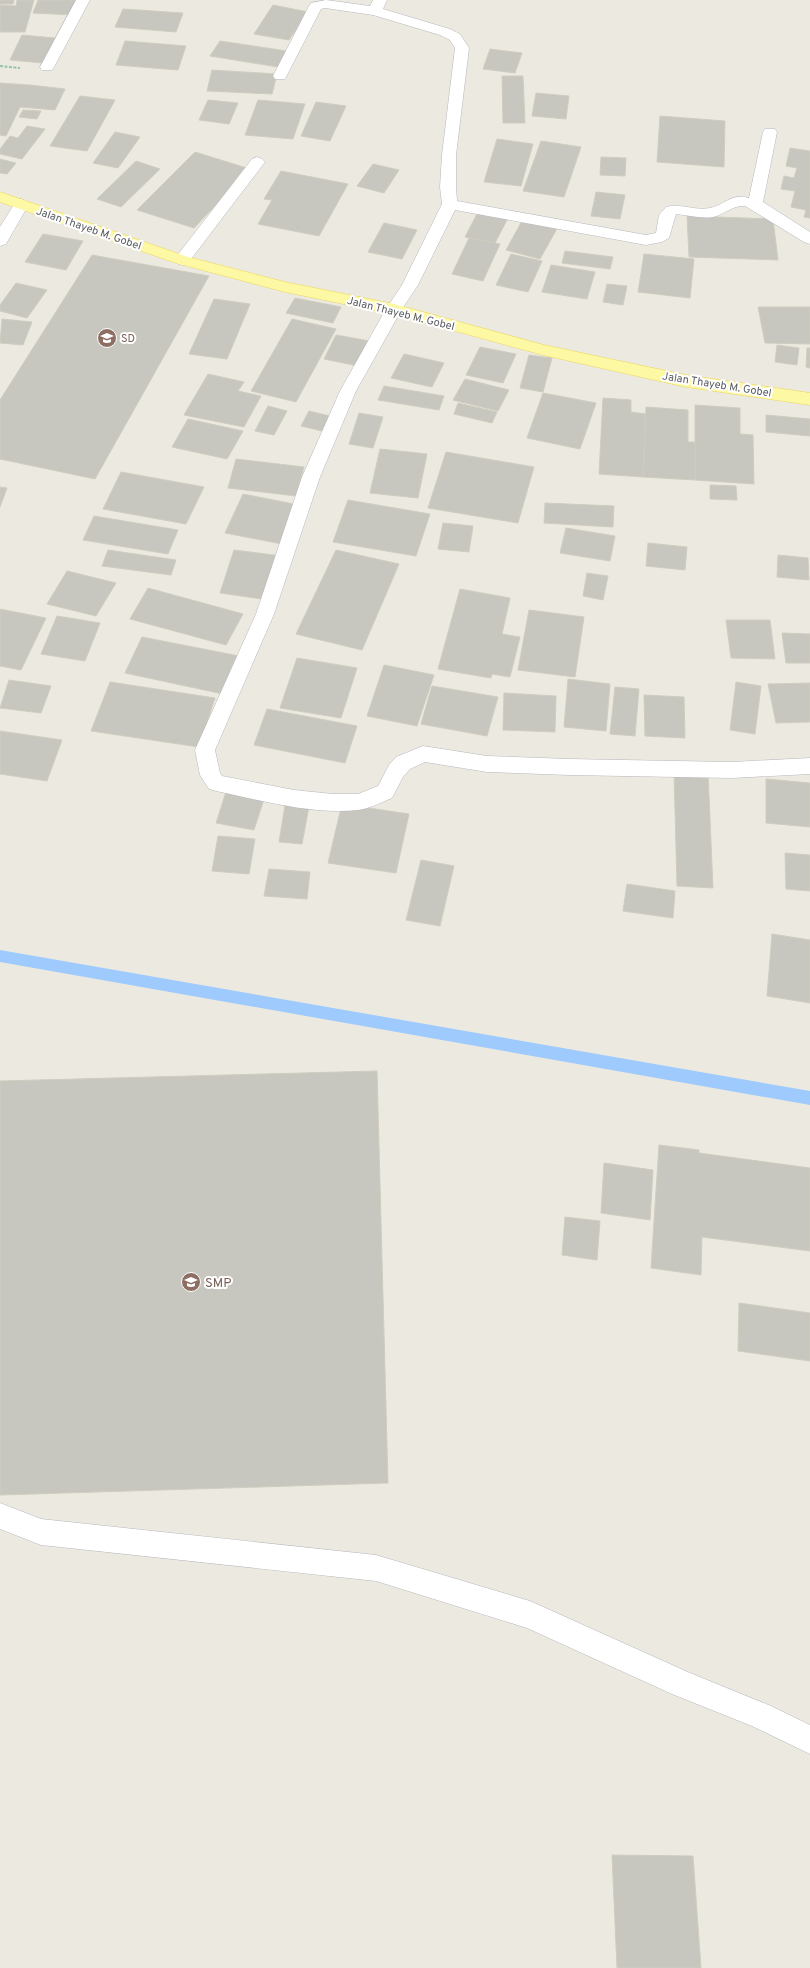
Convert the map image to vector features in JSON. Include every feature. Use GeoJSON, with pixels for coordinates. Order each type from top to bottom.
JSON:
{"type":"FeatureCollection","features":[{"type":"Feature","properties":{"kind":"main road","name":"Jalan Thayeb M. Gobel"},"geometry":{"type":"LineString","coordinates":[[0,197],[182,260],[286,287],[394,309],[543,350],[671,377],[810,399]]}},
{"type":"Feature","properties":{"kind":"street"},"geometry":{"type":"LineString","coordinates":[[47,67],[83,0]]}},
{"type":"Feature","properties":{"kind":"street"},"geometry":{"type":"LineString","coordinates":[[280,76],[316,6],[325,4],[377,5],[455,37],[462,48],[454,125],[449,155],[448,187],[450,204],[410,285],[394,309],[348,391],[311,477],[297,523],[265,614],[205,750],[210,775],[216,783],[294,798],[360,802],[385,792],[396,771],[403,763],[423,754],[487,764],[561,767],[732,770],[810,766]]}},
{"type":"Feature","properties":{"kind":"street"},"geometry":{"type":"LineString","coordinates":[[755,204],[770,132]]}},
{"type":"Feature","properties":{"kind":"street"},"geometry":{"type":"LineString","coordinates":[[182,260],[258,162]]}},
{"type":"Feature","properties":{"kind":"street"},"geometry":{"type":"LineString","coordinates":[[450,204],[646,240],[656,239],[662,235],[667,215],[671,210],[708,213],[715,212],[730,202],[745,202],[755,204],[810,239]]}},
{"type":"Feature","properties":{"kind":"street"},"geometry":{"type":"LineString","coordinates":[[0,241],[21,204]]}},
{"type":"Feature","properties":{"kind":"street"},"geometry":{"type":"LineString","coordinates":[[0,1516],[41,1532],[376,1568],[530,1615],[682,1684],[761,1716],[810,1740]]}},
{"type":"Feature","properties":{"kind":"building"},"geometry":{"type":"Polygon","coordinates":[[[0,0],[14,0],[13,4],[0,4],[0,0]]]}},
{"type":"Feature","properties":{"kind":"building"},"geometry":{"type":"Polygon","coordinates":[[[17,0],[34,0],[25,32],[0,32],[0,5],[16,6],[17,0]]]}},
{"type":"Feature","properties":{"kind":"building"},"geometry":{"type":"Polygon","coordinates":[[[38,0],[79,0],[74,15],[33,13],[38,0]]]}},
{"type":"Feature","properties":{"kind":"building"},"geometry":{"type":"Polygon","coordinates":[[[273,5],[308,12],[289,40],[254,34],[273,5]]]}},
{"type":"Feature","properties":{"kind":"building"},"geometry":{"type":"Polygon","coordinates":[[[123,9],[183,13],[176,32],[115,27],[123,9]]]}},
{"type":"Feature","properties":{"kind":"building"},"geometry":{"type":"Polygon","coordinates":[[[22,35],[55,38],[43,63],[10,60],[22,35]]]}},
{"type":"Feature","properties":{"kind":"building"},"geometry":{"type":"Polygon","coordinates":[[[125,41],[186,46],[178,70],[116,65],[125,41]]]}},
{"type":"Feature","properties":{"kind":"building"},"geometry":{"type":"Polygon","coordinates":[[[220,41],[287,51],[278,67],[210,56],[220,41]]]}},
{"type":"Feature","properties":{"kind":"building"},"geometry":{"type":"Polygon","coordinates":[[[490,49],[522,53],[515,73],[483,69],[490,49]]]}},
{"type":"Feature","properties":{"kind":"building"},"geometry":{"type":"Polygon","coordinates":[[[212,70],[277,74],[272,94],[207,91],[212,70]]]}},
{"type":"Feature","properties":{"kind":"building"},"geometry":{"type":"Polygon","coordinates":[[[502,76],[523,76],[525,123],[503,123],[502,76]]]}},
{"type":"Feature","properties":{"kind":"building"},"geometry":{"type":"Polygon","coordinates":[[[0,83],[65,89],[55,110],[20,107],[6,136],[0,135],[0,83]]]}},
{"type":"Feature","properties":{"kind":"building"},"geometry":{"type":"Polygon","coordinates":[[[536,93],[569,96],[566,119],[532,116],[536,93]]]}},
{"type":"Feature","properties":{"kind":"building"},"geometry":{"type":"Polygon","coordinates":[[[80,96],[115,100],[87,151],[50,146],[80,96]]]}},
{"type":"Feature","properties":{"kind":"building"},"geometry":{"type":"Polygon","coordinates":[[[208,100],[238,103],[229,124],[199,120],[208,100]]]}},
{"type":"Feature","properties":{"kind":"building"},"geometry":{"type":"Polygon","coordinates":[[[258,100],[305,104],[293,139],[245,135],[258,100]]]}},
{"type":"Feature","properties":{"kind":"building"},"geometry":{"type":"Polygon","coordinates":[[[316,102],[346,106],[330,141],[301,136],[316,102]]]}},
{"type":"Feature","properties":{"kind":"building"},"geometry":{"type":"Polygon","coordinates":[[[23,110],[41,111],[37,119],[19,117],[23,110]]]}},
{"type":"Feature","properties":{"kind":"building"},"geometry":{"type":"Polygon","coordinates":[[[660,116],[725,121],[724,167],[657,162],[660,116]]]}},
{"type":"Feature","properties":{"kind":"building"},"geometry":{"type":"Polygon","coordinates":[[[27,126],[45,129],[22,159],[0,154],[0,149],[10,136],[18,138],[27,126]]]}},
{"type":"Feature","properties":{"kind":"building"},"geometry":{"type":"Polygon","coordinates":[[[115,132],[140,137],[118,168],[93,163],[115,132]]]}},
{"type":"Feature","properties":{"kind":"building"},"geometry":{"type":"Polygon","coordinates":[[[497,139],[533,144],[521,186],[484,182],[497,139]]]}},
{"type":"Feature","properties":{"kind":"building"},"geometry":{"type":"Polygon","coordinates":[[[541,141],[581,147],[564,197],[523,191],[541,141]]]}},
{"type":"Feature","properties":{"kind":"building"},"geometry":{"type":"Polygon","coordinates":[[[790,148],[810,151],[810,218],[804,217],[806,210],[791,207],[795,191],[781,189],[784,176],[794,178],[797,168],[786,166],[790,148]]]}},
{"type":"Feature","properties":{"kind":"building"},"geometry":{"type":"Polygon","coordinates":[[[195,152],[250,169],[194,228],[137,210],[195,152]]]}},
{"type":"Feature","properties":{"kind":"building"},"geometry":{"type":"Polygon","coordinates":[[[601,157],[626,158],[625,176],[600,175],[601,157]]]}},
{"type":"Feature","properties":{"kind":"building"},"geometry":{"type":"Polygon","coordinates":[[[0,159],[16,163],[7,174],[0,173],[0,159]]]}},
{"type":"Feature","properties":{"kind":"building"},"geometry":{"type":"Polygon","coordinates":[[[136,161],[160,169],[121,207],[97,199],[136,161]]]}},
{"type":"Feature","properties":{"kind":"building"},"geometry":{"type":"Polygon","coordinates":[[[373,164],[399,170],[384,193],[357,186],[373,164]]]}},
{"type":"Feature","properties":{"kind":"building"},"geometry":{"type":"Polygon","coordinates":[[[281,171],[348,184],[319,236],[258,224],[272,200],[264,199],[281,171]]]}},
{"type":"Feature","properties":{"kind":"building"},"geometry":{"type":"Polygon","coordinates":[[[596,192],[625,195],[620,219],[591,216],[596,192]]]}},
{"type":"Feature","properties":{"kind":"building"},"geometry":{"type":"Polygon","coordinates":[[[479,210],[509,216],[495,243],[465,237],[479,210]]]}},
{"type":"Feature","properties":{"kind":"building"},"geometry":{"type":"Polygon","coordinates":[[[687,216],[773,219],[778,260],[689,257],[687,216]]]}},
{"type":"Feature","properties":{"kind":"building"},"geometry":{"type":"Polygon","coordinates":[[[523,219],[558,227],[540,259],[506,250],[523,219]]]}},
{"type":"Feature","properties":{"kind":"building"},"geometry":{"type":"Polygon","coordinates":[[[384,223],[417,230],[402,259],[368,252],[384,223]]]}},
{"type":"Feature","properties":{"kind":"building"},"geometry":{"type":"Polygon","coordinates":[[[43,234],[83,241],[66,270],[25,262],[43,234]]]}},
{"type":"Feature","properties":{"kind":"building"},"geometry":{"type":"Polygon","coordinates":[[[469,238],[500,244],[483,281],[452,274],[469,238]]]}},
{"type":"Feature","properties":{"kind":"building"},"geometry":{"type":"Polygon","coordinates":[[[565,251],[613,257],[610,269],[562,263],[565,251]]]}},
{"type":"Feature","properties":{"kind":"building"},"geometry":{"type":"Polygon","coordinates":[[[511,254],[542,261],[528,292],[496,285],[511,254]]]}},
{"type":"Feature","properties":{"kind":"building"},"geometry":{"type":"Polygon","coordinates":[[[644,254],[694,259],[690,298],[638,292],[644,254]]]}},
{"type":"Feature","properties":{"kind":"building","name":"SD"},"geometry":{"type":"Polygon","coordinates":[[[92,255],[209,276],[95,479],[0,459],[0,400],[92,255]]]}},
{"type":"Feature","properties":{"kind":"building"},"geometry":{"type":"Polygon","coordinates":[[[551,265],[595,272],[587,299],[542,292],[551,265]]]}},
{"type":"Feature","properties":{"kind":"building"},"geometry":{"type":"Polygon","coordinates":[[[16,283],[47,290],[27,318],[0,311],[0,305],[16,283]]]}},
{"type":"Feature","properties":{"kind":"building"},"geometry":{"type":"Polygon","coordinates":[[[607,284],[627,286],[623,305],[603,302],[607,284]]]}},
{"type":"Feature","properties":{"kind":"building"},"geometry":{"type":"Polygon","coordinates":[[[295,298],[341,307],[333,323],[286,313],[295,298]]]}},
{"type":"Feature","properties":{"kind":"building"},"geometry":{"type":"Polygon","coordinates":[[[214,299],[250,304],[227,359],[189,354],[214,299]]]}},
{"type":"Feature","properties":{"kind":"building"},"geometry":{"type":"Polygon","coordinates":[[[758,307],[810,307],[810,344],[765,343],[758,307]]]}},
{"type":"Feature","properties":{"kind":"building"},"geometry":{"type":"Polygon","coordinates":[[[2,319],[32,322],[23,345],[0,343],[2,319]]]}},
{"type":"Feature","properties":{"kind":"building"},"geometry":{"type":"Polygon","coordinates":[[[292,319],[336,329],[296,402],[251,391],[292,319]]]}},
{"type":"Feature","properties":{"kind":"building"},"geometry":{"type":"Polygon","coordinates":[[[336,335],[370,341],[358,366],[324,359],[336,335]]]}},
{"type":"Feature","properties":{"kind":"building"},"geometry":{"type":"Polygon","coordinates":[[[777,345],[799,348],[797,365],[775,362],[777,345]]]}},
{"type":"Feature","properties":{"kind":"building"},"geometry":{"type":"Polygon","coordinates":[[[480,347],[516,354],[503,383],[466,375],[480,347]]]}},
{"type":"Feature","properties":{"kind":"building"},"geometry":{"type":"Polygon","coordinates":[[[807,348],[810,348],[810,368],[806,367],[807,348]]]}},
{"type":"Feature","properties":{"kind":"building"},"geometry":{"type":"Polygon","coordinates":[[[404,354],[444,363],[432,387],[391,378],[404,354]]]}},
{"type":"Feature","properties":{"kind":"building"},"geometry":{"type":"Polygon","coordinates":[[[529,355],[552,358],[543,392],[520,388],[529,355]]]}},
{"type":"Feature","properties":{"kind":"building"},"geometry":{"type":"Polygon","coordinates":[[[208,374],[244,382],[238,391],[261,396],[244,427],[184,415],[208,374]]]}},
{"type":"Feature","properties":{"kind":"building"},"geometry":{"type":"Polygon","coordinates":[[[465,379],[509,390],[498,411],[453,400],[465,379]]]}},
{"type":"Feature","properties":{"kind":"building"},"geometry":{"type":"Polygon","coordinates":[[[384,386],[444,396],[439,410],[378,400],[384,386]]]}},
{"type":"Feature","properties":{"kind":"building"},"geometry":{"type":"Polygon","coordinates":[[[543,393],[596,403],[580,449],[527,438],[543,393]]]}},
{"type":"Feature","properties":{"kind":"building"},"geometry":{"type":"Polygon","coordinates":[[[603,398],[631,400],[631,412],[646,414],[643,477],[599,474],[603,398]]]}},
{"type":"Feature","properties":{"kind":"building"},"geometry":{"type":"Polygon","coordinates":[[[458,403],[497,412],[492,423],[454,414],[458,403]]]}},
{"type":"Feature","properties":{"kind":"building"},"geometry":{"type":"Polygon","coordinates":[[[695,405],[740,408],[740,434],[753,435],[754,484],[695,480],[695,405]]]}},
{"type":"Feature","properties":{"kind":"building"},"geometry":{"type":"Polygon","coordinates":[[[268,406],[287,411],[274,435],[255,431],[268,406]]]}},
{"type":"Feature","properties":{"kind":"building"},"geometry":{"type":"Polygon","coordinates":[[[646,407],[688,410],[688,442],[695,442],[695,480],[643,477],[646,407]]]}},
{"type":"Feature","properties":{"kind":"building"},"geometry":{"type":"Polygon","coordinates":[[[309,411],[334,417],[326,432],[301,426],[309,411]]]}},
{"type":"Feature","properties":{"kind":"building"},"geometry":{"type":"Polygon","coordinates":[[[359,413],[383,417],[373,448],[349,444],[359,413]]]}},
{"type":"Feature","properties":{"kind":"building"},"geometry":{"type":"Polygon","coordinates":[[[766,415],[810,419],[810,436],[766,432],[766,415]]]}},
{"type":"Feature","properties":{"kind":"building"},"geometry":{"type":"Polygon","coordinates":[[[188,419],[243,431],[227,459],[172,447],[188,419]]]}},
{"type":"Feature","properties":{"kind":"building"},"geometry":{"type":"Polygon","coordinates":[[[380,449],[427,454],[418,498],[370,493],[380,449]]]}},
{"type":"Feature","properties":{"kind":"building"},"geometry":{"type":"Polygon","coordinates":[[[446,452],[534,467],[518,523],[428,508],[446,452]]]}},
{"type":"Feature","properties":{"kind":"building"},"geometry":{"type":"Polygon","coordinates":[[[236,459],[304,467],[296,496],[228,488],[236,459]]]}},
{"type":"Feature","properties":{"kind":"building"},"geometry":{"type":"Polygon","coordinates":[[[121,472],[204,487],[186,524],[103,509],[121,472]]]}},
{"type":"Feature","properties":{"kind":"building"},"geometry":{"type":"Polygon","coordinates":[[[710,485],[736,486],[737,500],[710,499],[710,485]]]}},
{"type":"Feature","properties":{"kind":"building"},"geometry":{"type":"Polygon","coordinates":[[[0,487],[7,488],[0,507],[0,487]]]}},
{"type":"Feature","properties":{"kind":"building"},"geometry":{"type":"Polygon","coordinates":[[[243,494],[299,505],[282,544],[225,533],[243,494]]]}},
{"type":"Feature","properties":{"kind":"building"},"geometry":{"type":"Polygon","coordinates":[[[348,500],[430,514],[416,556],[333,542],[348,500]]]}},
{"type":"Feature","properties":{"kind":"building"},"geometry":{"type":"Polygon","coordinates":[[[545,503],[614,506],[613,527],[544,523],[545,503]]]}},
{"type":"Feature","properties":{"kind":"building"},"geometry":{"type":"Polygon","coordinates":[[[94,516],[178,530],[168,554],[83,540],[94,516]]]}},
{"type":"Feature","properties":{"kind":"building"},"geometry":{"type":"Polygon","coordinates":[[[443,523],[473,526],[469,552],[438,549],[443,523]]]}},
{"type":"Feature","properties":{"kind":"building"},"geometry":{"type":"Polygon","coordinates":[[[566,528],[615,536],[610,561],[560,553],[566,528]]]}},
{"type":"Feature","properties":{"kind":"building"},"geometry":{"type":"Polygon","coordinates":[[[648,543],[687,547],[685,570],[646,566],[648,543]]]}},
{"type":"Feature","properties":{"kind":"building"},"geometry":{"type":"Polygon","coordinates":[[[108,550],[176,560],[171,575],[102,566],[108,550]]]}},
{"type":"Feature","properties":{"kind":"building"},"geometry":{"type":"Polygon","coordinates":[[[234,550],[282,556],[269,600],[220,593],[234,550]]]}},
{"type":"Feature","properties":{"kind":"building"},"geometry":{"type":"Polygon","coordinates":[[[336,550],[399,564],[362,650],[296,634],[336,550]]]}},
{"type":"Feature","properties":{"kind":"building"},"geometry":{"type":"Polygon","coordinates":[[[778,555],[808,558],[809,580],[777,577],[778,555]]]}},
{"type":"Feature","properties":{"kind":"building"},"geometry":{"type":"Polygon","coordinates":[[[67,571],[116,583],[96,616],[47,604],[67,571]]]}},
{"type":"Feature","properties":{"kind":"building"},"geometry":{"type":"Polygon","coordinates":[[[587,573],[608,576],[603,600],[583,596],[587,573]]]}},
{"type":"Feature","properties":{"kind":"building"},"geometry":{"type":"Polygon","coordinates":[[[148,588],[243,614],[226,645],[130,619],[148,588]]]}},
{"type":"Feature","properties":{"kind":"building"},"geometry":{"type":"Polygon","coordinates":[[[460,589],[510,598],[502,634],[520,637],[510,677],[492,674],[491,678],[438,669],[460,589]]]}},
{"type":"Feature","properties":{"kind":"building"},"geometry":{"type":"Polygon","coordinates":[[[0,609],[46,618],[21,670],[0,666],[0,609]]]}},
{"type":"Feature","properties":{"kind":"building"},"geometry":{"type":"Polygon","coordinates":[[[529,610],[584,617],[575,677],[518,670],[529,610]]]}},
{"type":"Feature","properties":{"kind":"building"},"geometry":{"type":"Polygon","coordinates":[[[57,616],[100,623],[85,661],[41,654],[57,616]]]}},
{"type":"Feature","properties":{"kind":"building"},"geometry":{"type":"Polygon","coordinates":[[[726,620],[770,620],[775,659],[731,658],[726,620]]]}},
{"type":"Feature","properties":{"kind":"building"},"geometry":{"type":"Polygon","coordinates":[[[782,633],[810,634],[810,663],[786,663],[782,633]]]}},
{"type":"Feature","properties":{"kind":"building"},"geometry":{"type":"Polygon","coordinates":[[[142,637],[239,656],[223,694],[125,673],[142,637]]]}},
{"type":"Feature","properties":{"kind":"building"},"geometry":{"type":"Polygon","coordinates":[[[297,658],[357,668],[341,718],[280,708],[297,658]]]}},
{"type":"Feature","properties":{"kind":"building"},"geometry":{"type":"Polygon","coordinates":[[[384,665],[434,675],[417,726],[367,716],[384,665]]]}},
{"type":"Feature","properties":{"kind":"building"},"geometry":{"type":"Polygon","coordinates":[[[568,679],[610,684],[606,731],[564,727],[568,679]]]}},
{"type":"Feature","properties":{"kind":"building"},"geometry":{"type":"Polygon","coordinates":[[[9,680],[51,686],[41,713],[0,708],[9,680]]]}},
{"type":"Feature","properties":{"kind":"building"},"geometry":{"type":"Polygon","coordinates":[[[110,682],[215,698],[199,747],[91,731],[110,682]]]}},
{"type":"Feature","properties":{"kind":"building"},"geometry":{"type":"Polygon","coordinates":[[[736,682],[761,686],[755,734],[730,730],[736,682]]]}},
{"type":"Feature","properties":{"kind":"building"},"geometry":{"type":"Polygon","coordinates":[[[810,683],[810,722],[776,723],[768,684],[810,683]]]}},
{"type":"Feature","properties":{"kind":"building"},"geometry":{"type":"Polygon","coordinates":[[[432,686],[498,697],[487,736],[421,724],[432,686]]]}},
{"type":"Feature","properties":{"kind":"building"},"geometry":{"type":"Polygon","coordinates":[[[615,687],[639,689],[635,736],[610,734],[615,687]]]}},
{"type":"Feature","properties":{"kind":"building"},"geometry":{"type":"Polygon","coordinates":[[[504,693],[556,696],[555,732],[503,730],[504,693]]]}},
{"type":"Feature","properties":{"kind":"building"},"geometry":{"type":"Polygon","coordinates":[[[644,695],[684,697],[685,738],[645,736],[644,695]]]}},
{"type":"Feature","properties":{"kind":"building"},"geometry":{"type":"Polygon","coordinates":[[[267,709],[357,726],[345,763],[254,745],[267,709]]]}},
{"type":"Feature","properties":{"kind":"building"},"geometry":{"type":"Polygon","coordinates":[[[0,731],[62,740],[47,781],[0,774],[0,731]]]}},
{"type":"Feature","properties":{"kind":"building"},"geometry":{"type":"Polygon","coordinates":[[[674,772],[708,773],[713,888],[677,886],[674,772]]]}},
{"type":"Feature","properties":{"kind":"building"},"geometry":{"type":"Polygon","coordinates":[[[766,779],[810,783],[810,827],[766,823],[766,779]]]}},
{"type":"Feature","properties":{"kind":"building"},"geometry":{"type":"Polygon","coordinates":[[[227,789],[265,796],[254,830],[216,823],[227,789]]]}},
{"type":"Feature","properties":{"kind":"building"},"geometry":{"type":"Polygon","coordinates":[[[286,799],[310,801],[302,844],[279,842],[286,799]]]}},
{"type":"Feature","properties":{"kind":"building"},"geometry":{"type":"Polygon","coordinates":[[[342,804],[409,814],[396,873],[328,863],[342,804]]]}},
{"type":"Feature","properties":{"kind":"building"},"geometry":{"type":"Polygon","coordinates":[[[218,836],[255,839],[249,874],[212,871],[218,836]]]}},
{"type":"Feature","properties":{"kind":"building"},"geometry":{"type":"Polygon","coordinates":[[[785,853],[810,855],[810,891],[786,889],[785,853]]]}},
{"type":"Feature","properties":{"kind":"building"},"geometry":{"type":"Polygon","coordinates":[[[421,860],[454,866],[440,926],[406,920],[421,860]]]}},
{"type":"Feature","properties":{"kind":"building"},"geometry":{"type":"Polygon","coordinates":[[[269,869],[310,872],[307,899],[264,896],[269,869]]]}},
{"type":"Feature","properties":{"kind":"building"},"geometry":{"type":"Polygon","coordinates":[[[627,884],[675,891],[673,918],[623,911],[627,884]]]}},
{"type":"Feature","properties":{"kind":"building"},"geometry":{"type":"Polygon","coordinates":[[[772,934],[810,940],[810,1003],[767,996],[772,934]]]}},
{"type":"Feature","properties":{"kind":"building","name":"SMP"},"geometry":{"type":"Polygon","coordinates":[[[377,1071],[388,1483],[0,1495],[0,1081],[377,1071]]]}},
{"type":"Feature","properties":{"kind":"building"},"geometry":{"type":"Polygon","coordinates":[[[659,1145],[699,1150],[699,1153],[810,1168],[810,1251],[702,1237],[701,1275],[651,1268],[659,1145]]]}},
{"type":"Feature","properties":{"kind":"building"},"geometry":{"type":"Polygon","coordinates":[[[604,1163],[653,1170],[650,1220],[601,1213],[604,1163]]]}},
{"type":"Feature","properties":{"kind":"building"},"geometry":{"type":"Polygon","coordinates":[[[565,1217],[600,1221],[597,1260],[562,1255],[565,1217]]]}},
{"type":"Feature","properties":{"kind":"building"},"geometry":{"type":"Polygon","coordinates":[[[739,1303],[810,1313],[810,1361],[738,1351],[739,1303]]]}},
{"type":"Feature","properties":{"kind":"building"},"geometry":{"type":"Polygon","coordinates":[[[612,1855],[693,1856],[701,1968],[617,1968],[612,1855]]]}},
{"type":"Feature","properties":{"kind":"waterway"},"geometry":{"type":"LineString","coordinates":[[0,956],[810,1098]]}},
{"type":"Feature","properties":{"kind":"place","name":"SD"},"geometry":{"type":"Point","coordinates":[107,338]}},
{"type":"Feature","properties":{"kind":"place","name":"SMP"},"geometry":{"type":"Point","coordinates":[191,1282]}}]}
